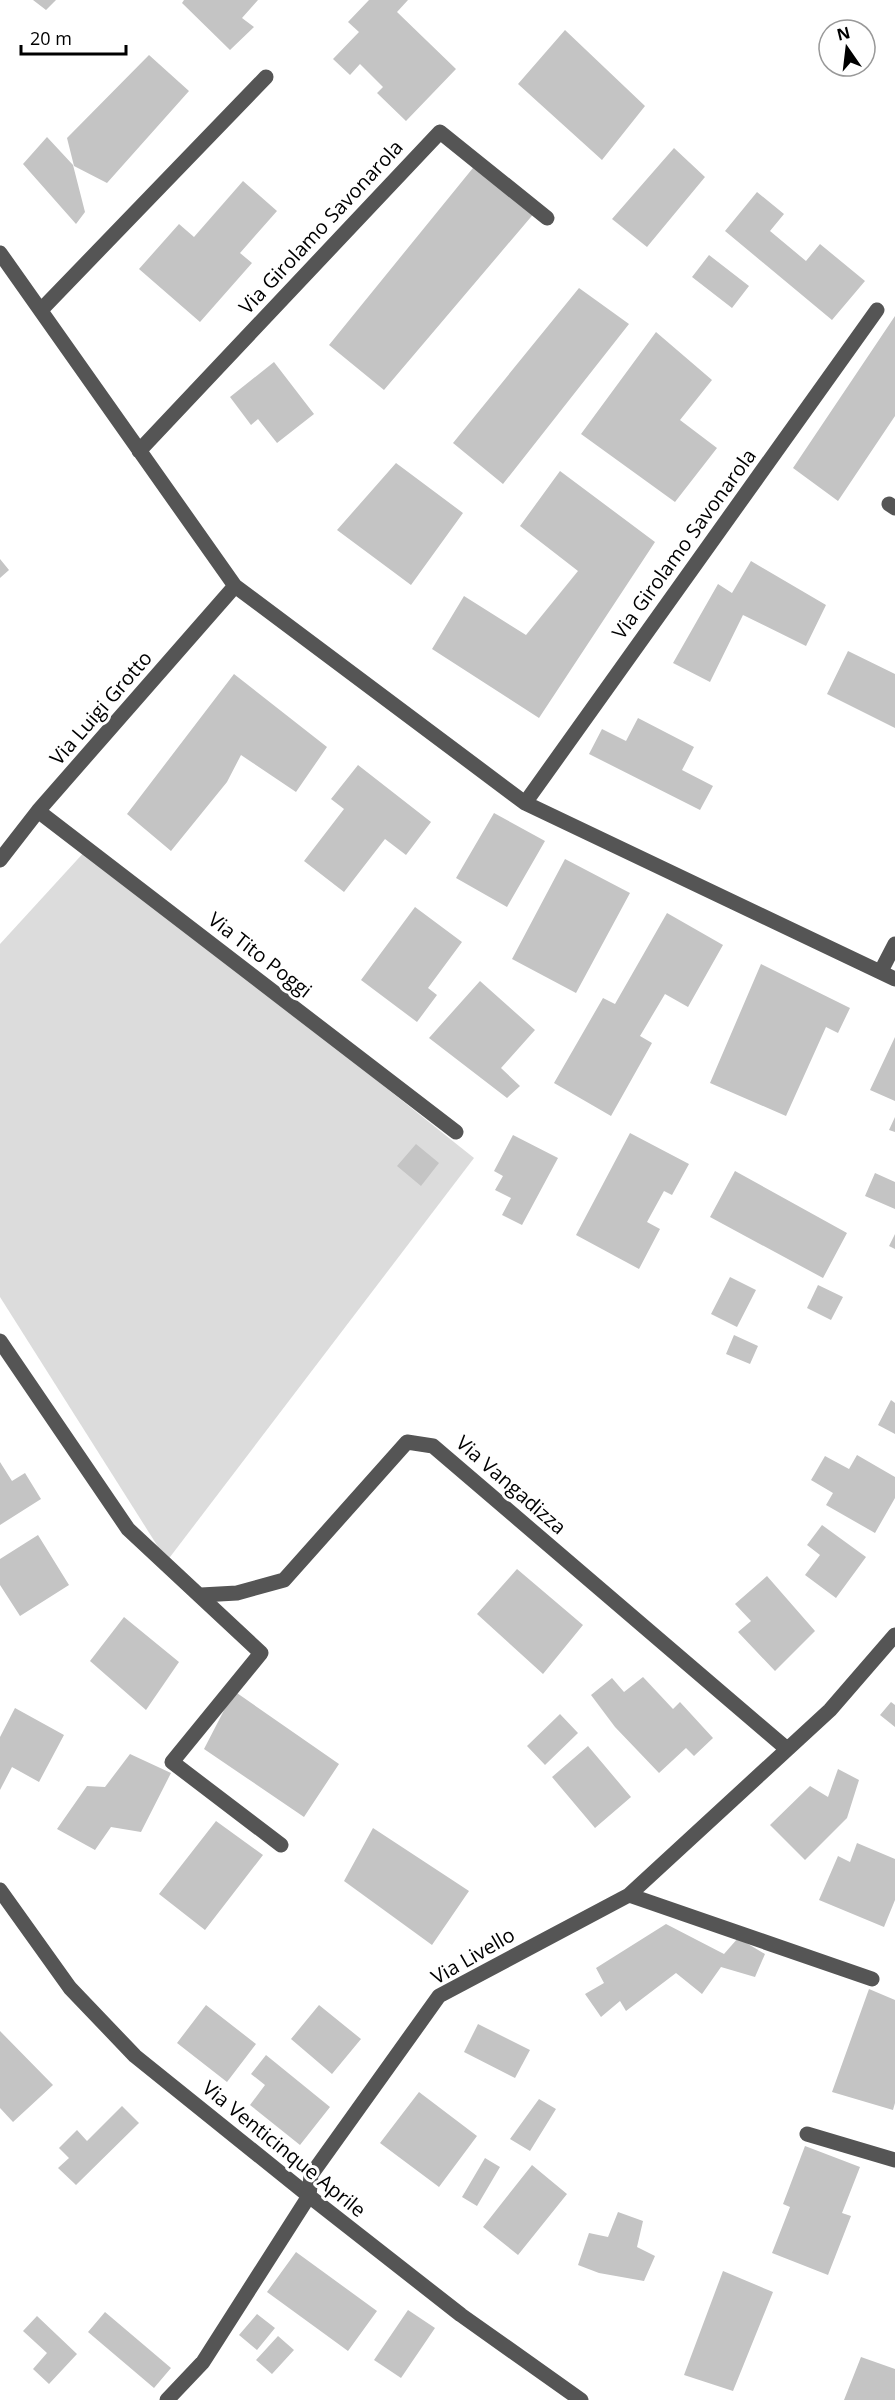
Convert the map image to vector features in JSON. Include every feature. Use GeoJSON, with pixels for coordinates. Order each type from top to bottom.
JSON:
{"type":"FeatureCollection","features":[{"type":"Feature","properties":{"kind":"street"},"geometry":{"type":"LineString","coordinates":[[40,310],[266,77]]}},
{"type":"Feature","properties":{"kind":"street","name":"Via Girolamo Savonarola"},"geometry":{"type":"LineString","coordinates":[[139,451],[440,132],[547,218]]}},
{"type":"Feature","properties":{"kind":"street"},"geometry":{"type":"LineString","coordinates":[[2,261],[40,310],[235,586],[525,803],[895,979]]}},
{"type":"Feature","properties":{"kind":"street","name":"Via Girolamo Savonarola"},"geometry":{"type":"LineString","coordinates":[[525,803],[877,310]]}},
{"type":"Feature","properties":{"kind":"street","name":"Via Luigi Grotto"},"geometry":{"type":"LineString","coordinates":[[0,860],[38,811],[235,586]]}},
{"type":"Feature","properties":{"kind":"street","name":"Via Tito Poggi"},"geometry":{"type":"LineString","coordinates":[[38,811],[456,1132]]}},
{"type":"Feature","properties":{"kind":"street"},"geometry":{"type":"LineString","coordinates":[[881,971],[895,944]]}},
{"type":"Feature","properties":{"kind":"street"},"geometry":{"type":"LineString","coordinates":[[0,1341],[128,1529],[261,1653],[172,1762],[281,1845]]}},
{"type":"Feature","properties":{"kind":"street","name":"Via Vangadizza"},"geometry":{"type":"LineString","coordinates":[[201,1595],[237,1593],[284,1580],[407,1442],[433,1446],[787,1749]]}},
{"type":"Feature","properties":{"kind":"street","name":"Via Livello"},"geometry":{"type":"LineString","coordinates":[[167,2400],[203,2362],[309,2196],[311,2175],[439,1996],[629,1894],[830,1710],[895,1635]]}},
{"type":"Feature","properties":{"kind":"street","name":"Via Venticinque Aprile"},"geometry":{"type":"LineString","coordinates":[[0,1890],[70,1988],[135,2056],[460,2315],[580,2400]]}},
{"type":"Feature","properties":{"kind":"street"},"geometry":{"type":"LineString","coordinates":[[629,1894],[872,1979]]}},
{"type":"Feature","properties":{"kind":"street"},"geometry":{"type":"LineString","coordinates":[[807,2134],[895,2160]]}},
{"type":"Feature","properties":{"kind":"shaded area"},"geometry":{"type":"Polygon","coordinates":[[[87,849],[474,1158],[167,1561],[0,1297],[0,944],[87,849]]]}},
{"type":"Feature","properties":{"kind":"building"},"geometry":{"type":"Polygon","coordinates":[[[33,0],[56,0],[46,10],[33,0]]]}},
{"type":"Feature","properties":{"kind":"building"},"geometry":{"type":"Polygon","coordinates":[[[184,0],[258,0],[242,18],[254,27],[230,50],[182,3],[184,0]]]}},
{"type":"Feature","properties":{"kind":"building"},"geometry":{"type":"Polygon","coordinates":[[[369,0],[408,0],[397,12],[456,69],[406,121],[377,93],[383,87],[360,64],[350,75],[333,59],[359,32],[348,22],[369,0]]]}},
{"type":"Feature","properties":{"kind":"building"},"geometry":{"type":"Polygon","coordinates":[[[565,30],[645,106],[602,160],[518,84],[565,30]]]}},
{"type":"Feature","properties":{"kind":"building"},"geometry":{"type":"Polygon","coordinates":[[[149,55],[189,91],[107,183],[74,166],[67,138],[149,55]]]}},
{"type":"Feature","properties":{"kind":"building"},"geometry":{"type":"Polygon","coordinates":[[[47,137],[73,165],[85,212],[76,224],[23,164],[47,137]]]}},
{"type":"Feature","properties":{"kind":"building"},"geometry":{"type":"Polygon","coordinates":[[[674,148],[705,177],[647,247],[612,219],[674,148]]]}},
{"type":"Feature","properties":{"kind":"building"},"geometry":{"type":"Polygon","coordinates":[[[477,163],[536,211],[384,390],[329,345],[477,163]]]}},
{"type":"Feature","properties":{"kind":"building"},"geometry":{"type":"Polygon","coordinates":[[[243,181],[277,211],[240,253],[252,263],[200,322],[139,269],[179,224],[194,237],[243,181]]]}},
{"type":"Feature","properties":{"kind":"building"},"geometry":{"type":"Polygon","coordinates":[[[757,192],[784,214],[770,231],[806,261],[820,244],[865,281],[832,320],[725,231],[757,192]]]}},
{"type":"Feature","properties":{"kind":"building"},"geometry":{"type":"Polygon","coordinates":[[[709,255],[749,286],[732,308],[692,277],[709,255]]]}},
{"type":"Feature","properties":{"kind":"building"},"geometry":{"type":"Polygon","coordinates":[[[579,288],[629,324],[503,484],[453,443],[579,288]]]}},
{"type":"Feature","properties":{"kind":"building"},"geometry":{"type":"Polygon","coordinates":[[[895,316],[895,416],[838,501],[793,468],[895,316]]]}},
{"type":"Feature","properties":{"kind":"building"},"geometry":{"type":"Polygon","coordinates":[[[656,332],[712,380],[680,420],[717,448],[675,502],[581,434],[656,332]]]}},
{"type":"Feature","properties":{"kind":"building"},"geometry":{"type":"Polygon","coordinates":[[[274,362],[314,414],[277,443],[258,419],[251,425],[230,397],[274,362]]]}},
{"type":"Feature","properties":{"kind":"building"},"geometry":{"type":"Polygon","coordinates":[[[396,463],[463,513],[411,585],[337,530],[396,463]]]}},
{"type":"Feature","properties":{"kind":"building"},"geometry":{"type":"Polygon","coordinates":[[[560,471],[655,542],[539,718],[432,649],[464,596],[526,635],[578,571],[520,526],[560,471]]]}},
{"type":"Feature","properties":{"kind":"building"},"geometry":{"type":"Polygon","coordinates":[[[0,559],[9,570],[0,578],[0,559]]]}},
{"type":"Feature","properties":{"kind":"building"},"geometry":{"type":"Polygon","coordinates":[[[751,561],[826,605],[806,646],[743,615],[710,682],[673,663],[718,584],[732,593],[751,561]]]}},
{"type":"Feature","properties":{"kind":"building"},"geometry":{"type":"Polygon","coordinates":[[[848,651],[895,674],[895,728],[827,694],[848,651]]]}},
{"type":"Feature","properties":{"kind":"building"},"geometry":{"type":"Polygon","coordinates":[[[234,674],[327,747],[296,792],[241,755],[227,782],[171,851],[127,814],[234,674]]]}},
{"type":"Feature","properties":{"kind":"building"},"geometry":{"type":"Polygon","coordinates":[[[638,718],[694,747],[682,770],[713,786],[700,810],[589,754],[602,729],[626,741],[638,718]]]}},
{"type":"Feature","properties":{"kind":"building"},"geometry":{"type":"Polygon","coordinates":[[[358,765],[431,822],[406,855],[385,839],[344,892],[304,861],[344,809],[331,799],[358,765]]]}},
{"type":"Feature","properties":{"kind":"building"},"geometry":{"type":"Polygon","coordinates":[[[494,813],[545,841],[507,907],[456,878],[494,813]]]}},
{"type":"Feature","properties":{"kind":"building"},"geometry":{"type":"Polygon","coordinates":[[[565,859],[630,893],[576,993],[512,959],[565,859]]]}},
{"type":"Feature","properties":{"kind":"building"},"geometry":{"type":"Polygon","coordinates":[[[415,907],[462,942],[428,988],[437,995],[417,1022],[361,980],[415,907]]]}},
{"type":"Feature","properties":{"kind":"building"},"geometry":{"type":"Polygon","coordinates":[[[667,913],[723,945],[688,1007],[665,994],[640,1036],[652,1043],[611,1116],[554,1083],[603,998],[615,1004],[667,913]]]}},
{"type":"Feature","properties":{"kind":"building"},"geometry":{"type":"Polygon","coordinates":[[[761,964],[850,1008],[838,1033],[826,1027],[786,1116],[710,1083],[761,964]]]}},
{"type":"Feature","properties":{"kind":"building"},"geometry":{"type":"Polygon","coordinates":[[[480,981],[535,1030],[501,1068],[520,1086],[507,1098],[429,1038],[480,981]]]}},
{"type":"Feature","properties":{"kind":"building"},"geometry":{"type":"Polygon","coordinates":[[[895,1037],[895,1101],[870,1090],[895,1037]]]}},
{"type":"Feature","properties":{"kind":"building"},"geometry":{"type":"Polygon","coordinates":[[[895,1117],[895,1132],[889,1130],[895,1117]]]}},
{"type":"Feature","properties":{"kind":"building"},"geometry":{"type":"Polygon","coordinates":[[[630,1133],[689,1164],[672,1195],[664,1191],[647,1222],[660,1229],[639,1269],[576,1235],[630,1133]]]}},
{"type":"Feature","properties":{"kind":"building"},"geometry":{"type":"Polygon","coordinates":[[[513,1135],[558,1158],[522,1225],[502,1215],[511,1198],[495,1190],[503,1176],[494,1171],[513,1135]]]}},
{"type":"Feature","properties":{"kind":"building"},"geometry":{"type":"Polygon","coordinates":[[[416,1144],[439,1163],[421,1186],[397,1166],[416,1144]]]}},
{"type":"Feature","properties":{"kind":"building"},"geometry":{"type":"Polygon","coordinates":[[[735,1171],[847,1233],[823,1278],[710,1217],[735,1171]]]}},
{"type":"Feature","properties":{"kind":"building"},"geometry":{"type":"Polygon","coordinates":[[[875,1173],[895,1182],[895,1209],[865,1196],[875,1173]]]}},
{"type":"Feature","properties":{"kind":"building"},"geometry":{"type":"Polygon","coordinates":[[[895,1234],[895,1249],[889,1246],[895,1234]]]}},
{"type":"Feature","properties":{"kind":"building"},"geometry":{"type":"Polygon","coordinates":[[[730,1277],[756,1290],[737,1327],[711,1314],[730,1277]]]}},
{"type":"Feature","properties":{"kind":"building"},"geometry":{"type":"Polygon","coordinates":[[[818,1285],[843,1297],[831,1320],[807,1308],[818,1285]]]}},
{"type":"Feature","properties":{"kind":"building"},"geometry":{"type":"Polygon","coordinates":[[[734,1335],[758,1346],[750,1364],[726,1354],[734,1335]]]}},
{"type":"Feature","properties":{"kind":"building"},"geometry":{"type":"Polygon","coordinates":[[[891,1400],[895,1403],[895,1434],[878,1425],[891,1400]]]}},
{"type":"Feature","properties":{"kind":"building"},"geometry":{"type":"Polygon","coordinates":[[[857,1455],[895,1477],[895,1498],[875,1533],[826,1505],[833,1493],[811,1480],[825,1456],[849,1469],[857,1455]]]}},
{"type":"Feature","properties":{"kind":"building"},"geometry":{"type":"Polygon","coordinates":[[[0,1462],[12,1481],[25,1473],[41,1499],[0,1525],[0,1462]]]}},
{"type":"Feature","properties":{"kind":"building"},"geometry":{"type":"Polygon","coordinates":[[[822,1525],[866,1557],[836,1598],[805,1575],[820,1555],[807,1545],[822,1525]]]}},
{"type":"Feature","properties":{"kind":"building"},"geometry":{"type":"Polygon","coordinates":[[[38,1535],[69,1585],[20,1616],[0,1585],[0,1559],[38,1535]]]}},
{"type":"Feature","properties":{"kind":"building"},"geometry":{"type":"Polygon","coordinates":[[[517,1569],[583,1625],[543,1674],[477,1614],[517,1569]]]}},
{"type":"Feature","properties":{"kind":"building"},"geometry":{"type":"Polygon","coordinates":[[[767,1576],[815,1631],[775,1671],[738,1632],[751,1621],[735,1604],[767,1576]]]}},
{"type":"Feature","properties":{"kind":"building"},"geometry":{"type":"Polygon","coordinates":[[[124,1617],[179,1662],[146,1710],[90,1661],[124,1617]]]}},
{"type":"Feature","properties":{"kind":"building"},"geometry":{"type":"Polygon","coordinates":[[[643,1677],[673,1709],[680,1702],[713,1738],[694,1756],[686,1748],[659,1773],[615,1727],[591,1695],[612,1678],[624,1692],[643,1677]]]}},
{"type":"Feature","properties":{"kind":"building"},"geometry":{"type":"Polygon","coordinates":[[[234,1691],[339,1764],[304,1817],[204,1749],[234,1691]]]}},
{"type":"Feature","properties":{"kind":"building"},"geometry":{"type":"Polygon","coordinates":[[[891,1702],[895,1705],[895,1727],[880,1715],[891,1702]]]}},
{"type":"Feature","properties":{"kind":"building"},"geometry":{"type":"Polygon","coordinates":[[[15,1708],[64,1735],[39,1782],[12,1767],[0,1790],[0,1737],[15,1708]]]}},
{"type":"Feature","properties":{"kind":"building"},"geometry":{"type":"Polygon","coordinates":[[[560,1714],[578,1733],[545,1765],[527,1746],[560,1714]]]}},
{"type":"Feature","properties":{"kind":"building"},"geometry":{"type":"Polygon","coordinates":[[[588,1746],[631,1797],[595,1828],[552,1777],[588,1746]]]}},
{"type":"Feature","properties":{"kind":"building"},"geometry":{"type":"Polygon","coordinates":[[[130,1754],[171,1773],[141,1832],[111,1827],[95,1850],[57,1829],[87,1786],[105,1787],[130,1754]]]}},
{"type":"Feature","properties":{"kind":"building"},"geometry":{"type":"Polygon","coordinates":[[[838,1769],[859,1780],[847,1818],[805,1860],[770,1825],[810,1786],[828,1797],[838,1769]]]}},
{"type":"Feature","properties":{"kind":"building"},"geometry":{"type":"Polygon","coordinates":[[[216,1821],[263,1855],[205,1930],[159,1894],[216,1821]]]}},
{"type":"Feature","properties":{"kind":"building"},"geometry":{"type":"Polygon","coordinates":[[[373,1828],[469,1891],[432,1945],[344,1881],[373,1828]]]}},
{"type":"Feature","properties":{"kind":"building"},"geometry":{"type":"Polygon","coordinates":[[[857,1843],[895,1859],[895,1900],[884,1927],[819,1900],[838,1856],[850,1862],[857,1843]]]}},
{"type":"Feature","properties":{"kind":"building"},"geometry":{"type":"Polygon","coordinates":[[[666,1924],[724,1954],[738,1938],[765,1954],[755,1977],[721,1967],[702,1994],[676,1973],[626,2011],[620,2001],[601,2017],[585,1994],[604,1983],[596,1968],[666,1924]]]}},
{"type":"Feature","properties":{"kind":"building"},"geometry":{"type":"Polygon","coordinates":[[[869,1989],[895,2000],[895,2103],[893,2110],[832,2092],[869,1989]]]}},
{"type":"Feature","properties":{"kind":"building"},"geometry":{"type":"Polygon","coordinates":[[[206,2005],[256,2044],[227,2082],[177,2043],[206,2005]]]}},
{"type":"Feature","properties":{"kind":"building"},"geometry":{"type":"Polygon","coordinates":[[[319,2005],[361,2039],[332,2074],[291,2039],[319,2005]]]}},
{"type":"Feature","properties":{"kind":"building"},"geometry":{"type":"Polygon","coordinates":[[[478,2024],[530,2050],[515,2078],[464,2052],[478,2024]]]}},
{"type":"Feature","properties":{"kind":"building"},"geometry":{"type":"Polygon","coordinates":[[[0,2031],[53,2085],[13,2122],[0,2108],[0,2031]]]}},
{"type":"Feature","properties":{"kind":"building"},"geometry":{"type":"Polygon","coordinates":[[[266,2055],[330,2107],[300,2145],[250,2105],[265,2085],[251,2074],[266,2055]]]}},
{"type":"Feature","properties":{"kind":"building"},"geometry":{"type":"Polygon","coordinates":[[[419,2092],[477,2136],[439,2187],[380,2143],[419,2092]]]}},
{"type":"Feature","properties":{"kind":"building"},"geometry":{"type":"Polygon","coordinates":[[[539,2099],[556,2109],[530,2151],[510,2139],[539,2099]]]}},
{"type":"Feature","properties":{"kind":"building"},"geometry":{"type":"Polygon","coordinates":[[[122,2106],[139,2123],[76,2185],[58,2168],[69,2158],[59,2148],[77,2130],[87,2141],[122,2106]]]}},
{"type":"Feature","properties":{"kind":"building"},"geometry":{"type":"Polygon","coordinates":[[[805,2146],[860,2167],[842,2213],[851,2216],[828,2275],[772,2253],[790,2207],[783,2204],[805,2146]]]}},
{"type":"Feature","properties":{"kind":"building"},"geometry":{"type":"Polygon","coordinates":[[[485,2158],[500,2167],[477,2206],[462,2197],[485,2158]]]}},
{"type":"Feature","properties":{"kind":"building"},"geometry":{"type":"Polygon","coordinates":[[[532,2165],[567,2194],[518,2255],[483,2227],[532,2165]]]}},
{"type":"Feature","properties":{"kind":"building"},"geometry":{"type":"Polygon","coordinates":[[[618,2212],[643,2221],[637,2247],[655,2256],[644,2281],[599,2273],[578,2265],[589,2233],[608,2237],[618,2212]]]}},
{"type":"Feature","properties":{"kind":"building"},"geometry":{"type":"Polygon","coordinates":[[[296,2252],[377,2311],[348,2351],[267,2292],[296,2252]]]}},
{"type":"Feature","properties":{"kind":"building"},"geometry":{"type":"Polygon","coordinates":[[[723,2271],[773,2292],[733,2391],[684,2375],[723,2271]]]}},
{"type":"Feature","properties":{"kind":"building"},"geometry":{"type":"Polygon","coordinates":[[[408,2310],[435,2328],[401,2378],[374,2360],[408,2310]]]}},
{"type":"Feature","properties":{"kind":"building"},"geometry":{"type":"Polygon","coordinates":[[[105,2312],[171,2368],[154,2388],[88,2332],[105,2312]]]}},
{"type":"Feature","properties":{"kind":"building"},"geometry":{"type":"Polygon","coordinates":[[[257,2314],[275,2328],[257,2350],[239,2335],[257,2314]]]}},
{"type":"Feature","properties":{"kind":"building"},"geometry":{"type":"Polygon","coordinates":[[[37,2316],[77,2354],[49,2384],[33,2369],[47,2353],[23,2331],[37,2316]]]}},
{"type":"Feature","properties":{"kind":"building"},"geometry":{"type":"Polygon","coordinates":[[[278,2336],[294,2350],[272,2374],[256,2360],[278,2336]]]}},
{"type":"Feature","properties":{"kind":"building"},"geometry":{"type":"Polygon","coordinates":[[[861,2357],[895,2369],[895,2400],[844,2400],[861,2357]]]}}]}
